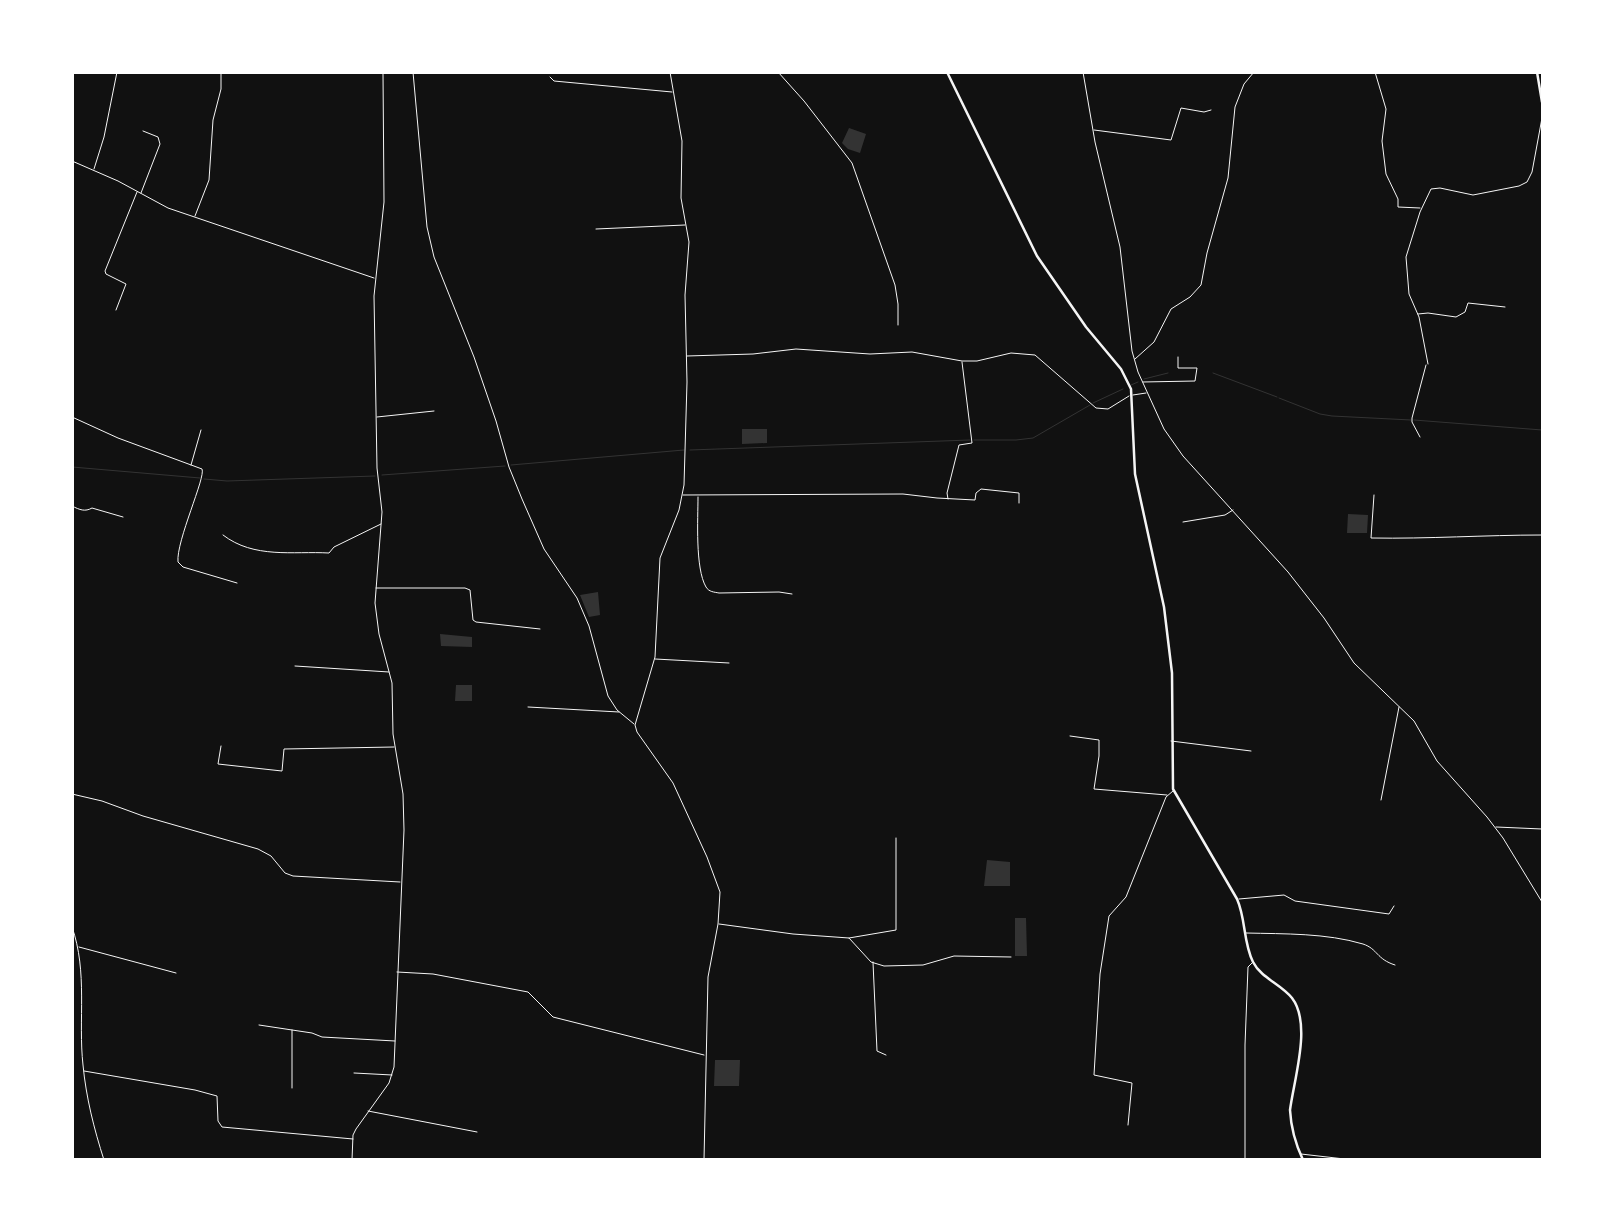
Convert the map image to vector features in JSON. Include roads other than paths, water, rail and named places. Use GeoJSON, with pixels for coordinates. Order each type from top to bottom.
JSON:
{"type":"FeatureCollection","features":[{"type":"Feature","properties":{"kind":"main road"},"geometry":{"type":"LineString","coordinates":[[947,72],[1037,256],[1086,327],[1121,369],[1132,395],[1134,474],[1166,620],[1172,673],[1171,741],[1173,791],[1237,899],[1243,914],[1245,933],[1253,962],[1268,979],[1292,998],[1300,1018],[1302,1027],[1290,1110],[1293,1137],[1304,1160]]}},
{"type":"Feature","properties":{"kind":"main road"},"geometry":{"type":"LineString","coordinates":[[1537,72],[1542,102]]}},
{"type":"Feature","properties":{"kind":"street"},"geometry":{"type":"LineString","coordinates":[[94,170],[104,137],[117,72]]}},
{"type":"Feature","properties":{"kind":"street"},"geometry":{"type":"LineString","coordinates":[[194,217],[210,180],[213,120],[221,89],[221,72]]}},
{"type":"Feature","properties":{"kind":"street"},"geometry":{"type":"LineString","coordinates":[[352,1160],[353,1139],[360,1121],[384,1092],[392,1075],[396,1041],[404,802],[395,746],[390,672],[379,634],[375,603],[382,524],[376,417],[374,278],[384,202],[383,72]]}},
{"type":"Feature","properties":{"kind":"street"},"geometry":{"type":"LineString","coordinates":[[414,72],[427,227],[434,257],[471,350],[496,421],[509,467],[522,499],[544,548],[577,598],[589,626],[608,696],[620,712],[635,725]]}},
{"type":"Feature","properties":{"kind":"street"},"geometry":{"type":"LineString","coordinates":[[670,72],[682,141],[681,198],[689,242],[686,295],[682,495],[679,510],[660,558],[654,658],[635,725],[637,732],[673,783],[707,856],[720,892],[718,924],[708,977],[704,1160]]}},
{"type":"Feature","properties":{"kind":"street"},"geometry":{"type":"LineString","coordinates":[[778,72],[804,101],[852,163],[894,285],[898,304],[898,325]]}},
{"type":"Feature","properties":{"kind":"street"},"geometry":{"type":"LineString","coordinates":[[1083,72],[1093,130],[1120,248],[1134,359],[1142,382],[1172,441],[1288,572],[1324,618],[1354,663],[1414,721],[1437,761],[1496,827],[1542,902]]}},
{"type":"Feature","properties":{"kind":"street"},"geometry":{"type":"LineString","coordinates":[[1134,359],[1154,342],[1171,309],[1190,297],[1201,285],[1207,253],[1228,178],[1235,107],[1244,84],[1254,72]]}},
{"type":"Feature","properties":{"kind":"street"},"geometry":{"type":"LineString","coordinates":[[1375,72],[1386,109],[1382,141],[1386,174],[1398,199],[1398,207],[1421,208]]}},
{"type":"Feature","properties":{"kind":"street"},"geometry":{"type":"LineString","coordinates":[[550,77],[554,81],[672,92]]}},
{"type":"Feature","properties":{"kind":"street"},"geometry":{"type":"LineString","coordinates":[[1093,130],[1171,140],[1181,108],[1204,112],[1211,110]]}},
{"type":"Feature","properties":{"kind":"street"},"geometry":{"type":"LineString","coordinates":[[1420,438],[1412,418],[1427,364],[1425,341],[1409,294],[1406,257],[1421,208],[1431,189],[1440,188],[1473,195],[1519,186],[1527,182],[1532,172],[1542,118]]}},
{"type":"Feature","properties":{"kind":"street"},"geometry":{"type":"LineString","coordinates":[[141,194],[160,144],[158,137],[142,131]]}},
{"type":"Feature","properties":{"kind":"street"},"geometry":{"type":"LineString","coordinates":[[72,162],[94,170],[168,208],[374,278]]}},
{"type":"Feature","properties":{"kind":"street"},"geometry":{"type":"LineString","coordinates":[[116,310],[126,284],[106,274],[105,271],[137,192]]}},
{"type":"Feature","properties":{"kind":"street"},"geometry":{"type":"LineString","coordinates":[[596,229],[686,225]]}},
{"type":"Feature","properties":{"kind":"street"},"geometry":{"type":"LineString","coordinates":[[1417,314],[1428,313],[1456,317],[1465,312],[1468,303],[1505,307]]}},
{"type":"Feature","properties":{"kind":"street"},"geometry":{"type":"LineString","coordinates":[[686,356],[753,354],[796,350],[870,354],[912,352],[962,361],[977,361],[1011,353],[1035,355],[1096,408],[1103,410],[1114,407],[1132,395],[1148,393]]}},
{"type":"Feature","properties":{"kind":"street"},"geometry":{"type":"LineString","coordinates":[[1142,382],[1194,381],[1198,368],[1178,368],[1178,357]]}},
{"type":"Feature","properties":{"kind":"street"},"geometry":{"type":"LineString","coordinates":[[948,499],[946,493],[959,445],[972,443],[962,361]]}},
{"type":"Feature","properties":{"kind":"street"},"geometry":{"type":"LineString","coordinates":[[376,417],[434,411]]}},
{"type":"Feature","properties":{"kind":"street"},"geometry":{"type":"LineString","coordinates":[[72,417],[118,438],[191,465],[204,472],[187,516],[178,562],[183,567],[237,583]]}},
{"type":"Feature","properties":{"kind":"street"},"geometry":{"type":"LineString","coordinates":[[191,465],[201,430]]}},
{"type":"Feature","properties":{"kind":"street"},"geometry":{"type":"LineString","coordinates":[[682,495],[698,496],[729,493],[903,494],[975,500],[976,493],[980,489],[1019,493],[1019,503]]}},
{"type":"Feature","properties":{"kind":"street"},"geometry":{"type":"LineString","coordinates":[[1374,495],[1371,538],[1411,539],[1484,535],[1542,535]]}},
{"type":"Feature","properties":{"kind":"street"},"geometry":{"type":"LineString","coordinates":[[698,496],[699,550],[706,588],[711,592],[720,593],[779,592],[792,594]]}},
{"type":"Feature","properties":{"kind":"street"},"geometry":{"type":"LineString","coordinates":[[72,506],[87,511],[92,508],[123,517]]}},
{"type":"Feature","properties":{"kind":"street"},"geometry":{"type":"LineString","coordinates":[[1183,522],[1225,515],[1234,510]]}},
{"type":"Feature","properties":{"kind":"street"},"geometry":{"type":"LineString","coordinates":[[223,535],[234,544],[265,552],[329,553],[334,546],[382,524]]}},
{"type":"Feature","properties":{"kind":"street"},"geometry":{"type":"LineString","coordinates":[[376,588],[465,588],[470,590],[472,596],[472,615],[476,622],[540,629]]}},
{"type":"Feature","properties":{"kind":"street"},"geometry":{"type":"LineString","coordinates":[[654,658],[729,663]]}},
{"type":"Feature","properties":{"kind":"street"},"geometry":{"type":"LineString","coordinates":[[295,666],[390,672]]}},
{"type":"Feature","properties":{"kind":"street"},"geometry":{"type":"LineString","coordinates":[[1381,800],[1399,706]]}},
{"type":"Feature","properties":{"kind":"street"},"geometry":{"type":"LineString","coordinates":[[528,707],[620,712]]}},
{"type":"Feature","properties":{"kind":"street"},"geometry":{"type":"LineString","coordinates":[[1070,736],[1099,740],[1099,756],[1094,789],[1168,795]]}},
{"type":"Feature","properties":{"kind":"street"},"geometry":{"type":"LineString","coordinates":[[1171,741],[1252,751]]}},
{"type":"Feature","properties":{"kind":"street"},"geometry":{"type":"LineString","coordinates":[[221,746],[218,764],[282,771],[284,750],[395,746]]}},
{"type":"Feature","properties":{"kind":"street"},"geometry":{"type":"LineString","coordinates":[[1128,1125],[1132,1083],[1094,1075],[1100,974],[1109,916],[1126,897],[1168,795],[1173,791]]}},
{"type":"Feature","properties":{"kind":"street"},"geometry":{"type":"LineString","coordinates":[[72,794],[102,800],[143,816],[258,849],[271,856],[285,872],[293,876],[400,882]]}},
{"type":"Feature","properties":{"kind":"street"},"geometry":{"type":"LineString","coordinates":[[1496,827],[1542,829]]}},
{"type":"Feature","properties":{"kind":"street"},"geometry":{"type":"LineString","coordinates":[[718,924],[849,938],[896,930],[896,838]]}},
{"type":"Feature","properties":{"kind":"street"},"geometry":{"type":"LineString","coordinates":[[1237,899],[1284,895],[1295,901],[1389,914],[1394,906]]}},
{"type":"Feature","properties":{"kind":"street"},"geometry":{"type":"LineString","coordinates":[[72,928],[81,964],[84,1071],[93,1121],[104,1160]]}},
{"type":"Feature","properties":{"kind":"street"},"geometry":{"type":"LineString","coordinates":[[1245,933],[1298,935],[1362,944],[1373,948],[1383,961],[1394,965]]}},
{"type":"Feature","properties":{"kind":"street"},"geometry":{"type":"LineString","coordinates":[[849,938],[873,962],[894,967],[923,965],[954,956],[1011,957]]}},
{"type":"Feature","properties":{"kind":"street"},"geometry":{"type":"LineString","coordinates":[[78,946],[176,972]]}},
{"type":"Feature","properties":{"kind":"street"},"geometry":{"type":"LineString","coordinates":[[873,962],[877,1051],[886,1055]]}},
{"type":"Feature","properties":{"kind":"street"},"geometry":{"type":"LineString","coordinates":[[1245,1160],[1248,967],[1253,962]]}},
{"type":"Feature","properties":{"kind":"street"},"geometry":{"type":"LineString","coordinates":[[397,972],[433,974],[528,992],[553,1017],[706,1055]]}},
{"type":"Feature","properties":{"kind":"street"},"geometry":{"type":"LineString","coordinates":[[259,1025],[322,1037],[396,1041]]}},
{"type":"Feature","properties":{"kind":"street"},"geometry":{"type":"LineString","coordinates":[[292,1030],[292,1088]]}},
{"type":"Feature","properties":{"kind":"street"},"geometry":{"type":"LineString","coordinates":[[84,1071],[195,1090],[217,1096],[218,1121],[222,1127],[353,1139]]}},
{"type":"Feature","properties":{"kind":"street"},"geometry":{"type":"LineString","coordinates":[[354,1073],[392,1075]]}},
{"type":"Feature","properties":{"kind":"street"},"geometry":{"type":"LineString","coordinates":[[367,1111],[477,1132]]}},
{"type":"Feature","properties":{"kind":"street"},"geometry":{"type":"LineString","coordinates":[[1301,1154],[1353,1160]]}},
{"type":"Feature","properties":{"kind":"waterway"},"geometry":{"type":"LineString","coordinates":[[1144,379],[1168,373]]}},
{"type":"Feature","properties":{"kind":"waterway"},"geometry":{"type":"LineString","coordinates":[[1213,373],[1277,397]]}},
{"type":"Feature","properties":{"kind":"waterway"},"geometry":{"type":"LineString","coordinates":[[1131,385],[1138,382]]}},
{"type":"Feature","properties":{"kind":"waterway"},"geometry":{"type":"LineString","coordinates":[[1093,403],[1123,389]]}},
{"type":"Feature","properties":{"kind":"waterway"},"geometry":{"type":"LineString","coordinates":[[1279,398],[1320,414],[1411,420]]}},
{"type":"Feature","properties":{"kind":"waterway"},"geometry":{"type":"LineString","coordinates":[[974,440],[1033,438],[1090,405]]}},
{"type":"Feature","properties":{"kind":"waterway"},"geometry":{"type":"LineString","coordinates":[[1414,420],[1542,430]]}},
{"type":"Feature","properties":{"kind":"waterway"},"geometry":{"type":"LineString","coordinates":[[690,450],[970,440]]}},
{"type":"Feature","properties":{"kind":"waterway"},"geometry":{"type":"LineString","coordinates":[[511,465],[684,450]]}},
{"type":"Feature","properties":{"kind":"waterway"},"geometry":{"type":"LineString","coordinates":[[382,475],[505,466]]}},
{"type":"Feature","properties":{"kind":"waterway"},"geometry":{"type":"LineString","coordinates":[[72,467],[200,478]]}},
{"type":"Feature","properties":{"kind":"waterway"},"geometry":{"type":"LineString","coordinates":[[204,479],[227,481],[375,476]]}}]}
